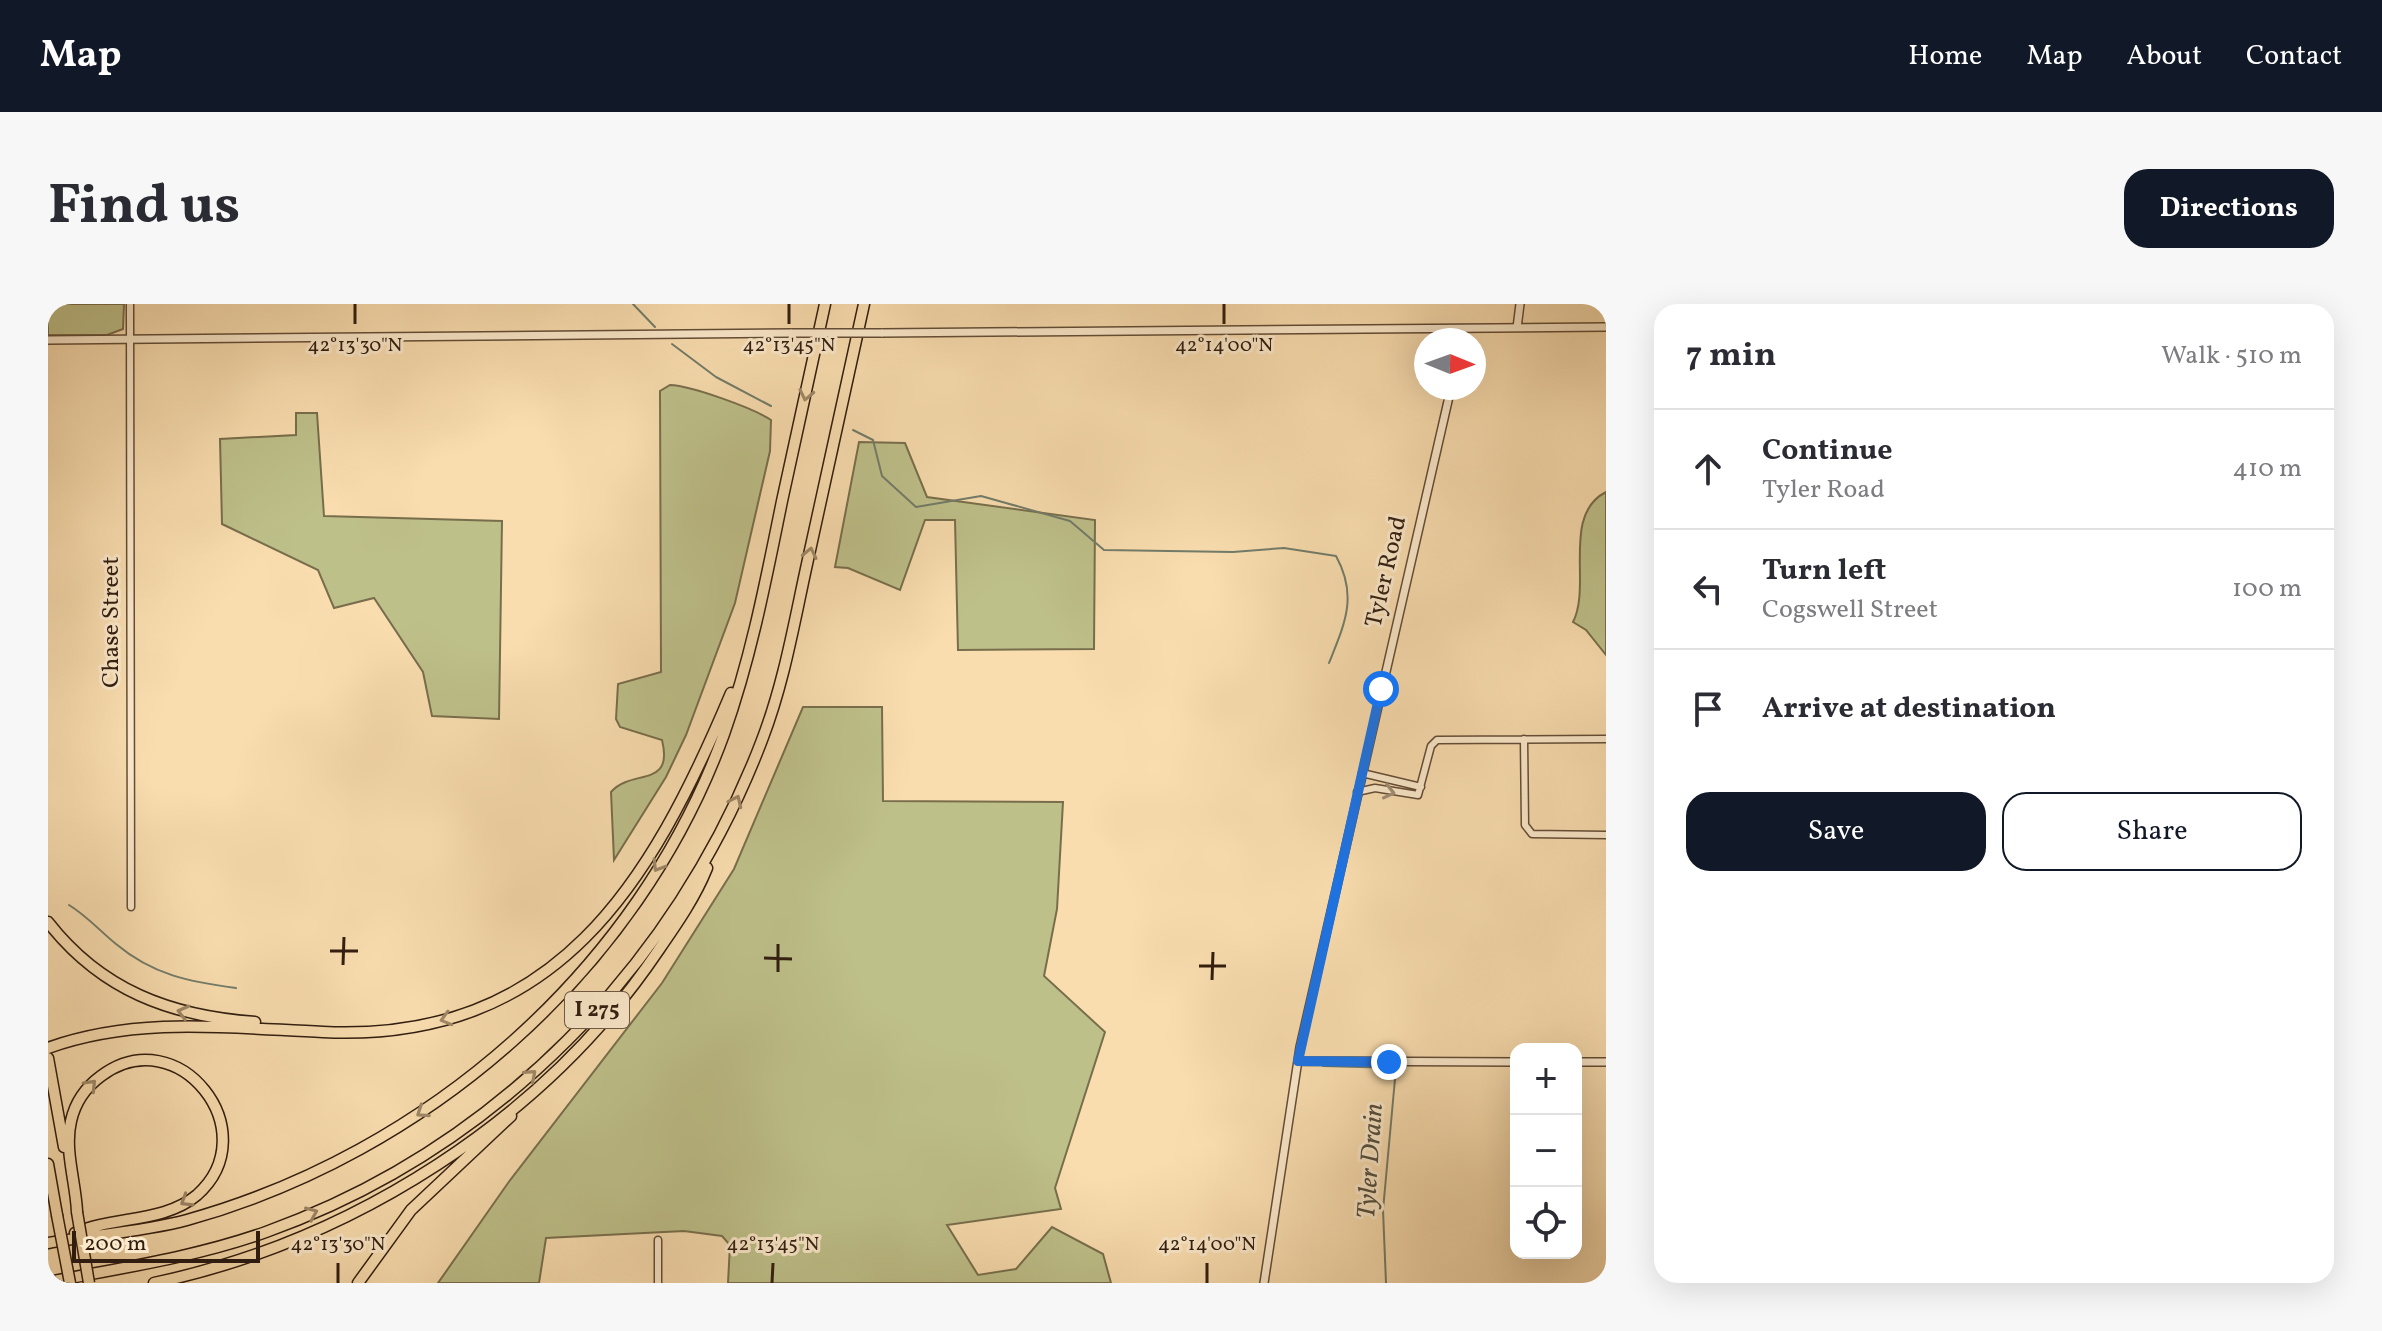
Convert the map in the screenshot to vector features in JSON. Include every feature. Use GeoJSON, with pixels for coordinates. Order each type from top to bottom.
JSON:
{"type":"FeatureCollection","features":[{"type":"Feature","properties":{"kind":"highway","name":"I 275"},"geometry":{"type":"LineString","coordinates":[[48,1243],[184,1220],[288,1185],[352,1155],[420,1115],[499,1055],[597,952],[664,857],[714,759],[746,667],[825,304]]}},
{"type":"Feature","properties":{"kind":"highway","name":"I 275"},"geometry":{"type":"LineString","coordinates":[[48,1282],[154,1262],[267,1232],[356,1194],[420,1159],[523,1082],[597,1010],[655,940],[719,836],[764,737],[787,661],[864,304]]}},
{"type":"Feature","properties":{"kind":"highway"},"geometry":{"type":"LineString","coordinates":[[48,1048],[95,1033],[168,1026],[372,1031],[447,1019],[498,1001],[542,976],[584,941],[623,896],[664,835],[701,765],[746,667]]}},
{"type":"Feature","properties":{"kind":"highway"},"geometry":{"type":"LineString","coordinates":[[154,1283],[277,1247],[395,1190],[489,1126],[566,1061],[600,1027],[650,962],[694,895],[719,836]]}},
{"type":"Feature","properties":{"kind":"highway"},"geometry":{"type":"LineString","coordinates":[[48,922],[73,952],[106,979],[165,1007],[228,1020],[372,1031]]}},
{"type":"Feature","properties":{"kind":"highway"},"geometry":{"type":"LineString","coordinates":[[68,1239],[77,1231],[170,1210],[204,1187],[218,1163],[223,1135],[217,1109],[197,1080],[171,1065],[142,1061],[113,1068],[90,1085],[75,1106],[69,1134],[77,1212]]}},
{"type":"Feature","properties":{"kind":"highway"},"geometry":{"type":"LineString","coordinates":[[358,1283],[411,1210],[552,1079],[566,1061]]}},
{"type":"Feature","properties":{"kind":"highway"},"geometry":{"type":"LineString","coordinates":[[49,1062],[89,1283]]}},
{"type":"Feature","properties":{"kind":"highway"},"geometry":{"type":"LineString","coordinates":[[48,1164],[70,1283]]}},
{"type":"Feature","properties":{"kind":"street","name":"Chase Street"},"geometry":{"type":"LineString","coordinates":[[130,304],[131,907]]}},
{"type":"Feature","properties":{"kind":"street"},"geometry":{"type":"LineString","coordinates":[[1517,328],[1520,304]]}},
{"type":"Feature","properties":{"kind":"street"},"geometry":{"type":"LineString","coordinates":[[1486,328],[1606,327]]}},
{"type":"Feature","properties":{"kind":"street"},"geometry":{"type":"LineString","coordinates":[[48,340],[1414,328]]}},
{"type":"Feature","properties":{"kind":"street","name":"Tyler Road"},"geometry":{"type":"LineString","coordinates":[[1264,1283],[1298,1061],[1448,400]]}},
{"type":"Feature","properties":{"kind":"street"},"geometry":{"type":"LineString","coordinates":[[1524,739],[1525,825],[1532,834],[1606,835]]}},
{"type":"Feature","properties":{"kind":"street"},"geometry":{"type":"LineString","coordinates":[[1357,792],[1375,788],[1414,797],[1420,789],[1434,741],[1606,739]]}},
{"type":"Feature","properties":{"kind":"street"},"geometry":{"type":"LineString","coordinates":[[1362,773],[1420,789]]}},
{"type":"Feature","properties":{"kind":"street"},"geometry":{"type":"LineString","coordinates":[[1298,1061],[1510,1062]]}},
{"type":"Feature","properties":{"kind":"street"},"geometry":{"type":"LineString","coordinates":[[1582,1062],[1606,1062]]}},
{"type":"Feature","properties":{"kind":"street"},"geometry":{"type":"LineString","coordinates":[[658,1240],[658,1283]]}},
{"type":"Feature","properties":{"kind":"green space"},"geometry":{"type":"Polygon","coordinates":[[[48,304],[124,304],[123,329],[107,335],[48,335],[48,304]]]}},
{"type":"Feature","properties":{"kind":"green space"},"geometry":{"type":"Polygon","coordinates":[[[670,385],[722,398],[771,420],[770,451],[735,603],[686,735],[666,777],[614,860],[611,792],[620,785],[657,772],[664,755],[662,740],[620,727],[616,719],[618,684],[661,672],[660,391],[670,385]]]}},
{"type":"Feature","properties":{"kind":"green space"},"geometry":{"type":"Polygon","coordinates":[[[296,413],[317,413],[324,516],[502,521],[499,719],[432,716],[423,672],[374,598],[334,608],[318,570],[222,524],[220,439],[296,435],[296,413]]]}},
{"type":"Feature","properties":{"kind":"green space"},"geometry":{"type":"Polygon","coordinates":[[[859,442],[905,443],[927,497],[1095,520],[1094,649],[958,650],[955,520],[925,520],[900,590],[848,568],[835,567],[859,442]]]}},
{"type":"Feature","properties":{"kind":"green space"},"geometry":{"type":"Polygon","coordinates":[[[1606,492],[1606,655],[1586,630],[1573,622],[1578,607],[1581,533],[1585,517],[1592,503],[1606,492]]]}},
{"type":"Feature","properties":{"kind":"green space"},"geometry":{"type":"Polygon","coordinates":[[[803,707],[882,707],[883,801],[1063,802],[1057,909],[1044,976],[1105,1032],[1055,1188],[1061,1209],[947,1225],[978,1275],[1016,1269],[1052,1227],[1103,1254],[1111,1283],[728,1283],[730,1245],[722,1236],[684,1231],[546,1238],[539,1283],[438,1283],[508,1183],[662,983],[734,869],[803,707]]]}},
{"type":"Feature","properties":{"kind":"waterway"},"geometry":{"type":"LineString","coordinates":[[633,304],[655,327]]}},
{"type":"Feature","properties":{"kind":"waterway"},"geometry":{"type":"LineString","coordinates":[[672,344],[716,377],[771,406]]}},
{"type":"Feature","properties":{"kind":"waterway"},"geometry":{"type":"LineString","coordinates":[[853,430],[873,440],[882,476],[916,507],[981,496],[1070,521],[1104,550],[1233,552],[1284,548],[1336,556],[1343,570],[1348,597],[1344,622],[1329,663]]}},
{"type":"Feature","properties":{"kind":"waterway"},"geometry":{"type":"LineString","coordinates":[[69,905],[130,955],[158,970],[188,980],[236,988]]}},
{"type":"Feature","properties":{"kind":"waterway","name":"Tyler Drain"},"geometry":{"type":"LineString","coordinates":[[1323,1066],[1396,1068],[1383,1210],[1386,1283]]}},
{"type":"Feature","properties":{"kind":"route"},"geometry":{"type":"LineString","coordinates":[[1381,689],[1298,1061],[1389,1062]]}}]}
